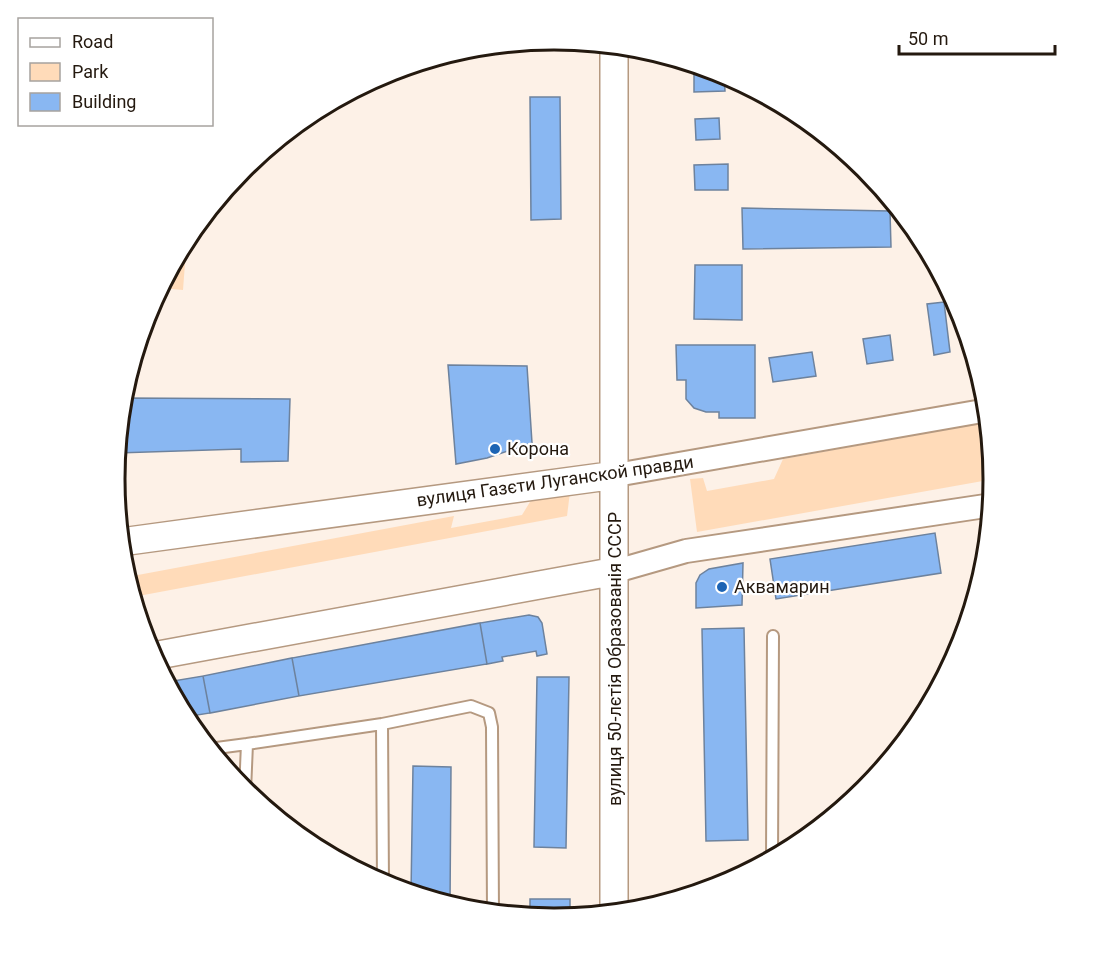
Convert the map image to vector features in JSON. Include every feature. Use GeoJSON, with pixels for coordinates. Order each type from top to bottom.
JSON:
{"type":"FeatureCollection","features":[{"type":"Feature","properties":{"kind":"street","name":"вулиця 50-лєтія Образованія СССР"},"geometry":{"type":"LineString","coordinates":[[614,54],[616,475],[614,904]]}},
{"type":"Feature","properties":{"kind":"street","name":"вулиця Газєти Луганской правди"},"geometry":{"type":"LineString","coordinates":[[130,541],[616,475],[979,413]]}},
{"type":"Feature","properties":{"kind":"street"},"geometry":{"type":"LineString","coordinates":[[163,654],[616,570],[686,551],[983,506]]}},
{"type":"Feature","properties":{"kind":"lane"},"geometry":{"type":"LineString","coordinates":[[772,849],[773,636]]}},
{"type":"Feature","properties":{"kind":"lane"},"geometry":{"type":"LineString","coordinates":[[220,748],[382,724],[471,706],[489,713],[492,727],[493,904]]}},
{"type":"Feature","properties":{"kind":"lane"},"geometry":{"type":"LineString","coordinates":[[382,724],[383,873]]}},
{"type":"Feature","properties":{"kind":"lane"},"geometry":{"type":"LineString","coordinates":[[246,777],[247,744]]}},
{"type":"Feature","properties":{"kind":"green space"},"geometry":{"type":"Polygon","coordinates":[[[185,260],[183,290],[169,289],[185,260]]]}},
{"type":"Feature","properties":{"kind":"green space"},"geometry":{"type":"Polygon","coordinates":[[[980,424],[984,481],[697,532],[690,479],[703,478],[707,491],[774,479],[783,459],[980,424]]]}},
{"type":"Feature","properties":{"kind":"green space"},"geometry":{"type":"Polygon","coordinates":[[[570,492],[567,516],[142,595],[136,575],[454,516],[451,528],[522,515],[533,497],[570,492]]]}},
{"type":"Feature","properties":{"kind":"building"},"geometry":{"type":"Polygon","coordinates":[[[694,72],[725,85],[725,91],[694,92],[694,72]]]}},
{"type":"Feature","properties":{"kind":"building"},"geometry":{"type":"Polygon","coordinates":[[[530,97],[560,97],[561,219],[531,220],[530,97]]]}},
{"type":"Feature","properties":{"kind":"building"},"geometry":{"type":"Polygon","coordinates":[[[719,118],[720,139],[696,140],[695,119],[719,118]]]}},
{"type":"Feature","properties":{"kind":"building"},"geometry":{"type":"Polygon","coordinates":[[[728,164],[728,190],[695,190],[694,165],[728,164]]]}},
{"type":"Feature","properties":{"kind":"building"},"geometry":{"type":"Polygon","coordinates":[[[742,208],[890,212],[891,247],[743,249],[742,208]]]}},
{"type":"Feature","properties":{"kind":"building"},"geometry":{"type":"Polygon","coordinates":[[[695,265],[742,265],[742,320],[694,319],[695,265]]]}},
{"type":"Feature","properties":{"kind":"building"},"geometry":{"type":"Polygon","coordinates":[[[944,302],[950,352],[934,355],[927,304],[944,302]]]}},
{"type":"Feature","properties":{"kind":"building"},"geometry":{"type":"Polygon","coordinates":[[[890,335],[893,360],[867,364],[863,339],[890,335]]]}},
{"type":"Feature","properties":{"kind":"building"},"geometry":{"type":"Polygon","coordinates":[[[676,345],[755,345],[755,418],[719,418],[719,412],[706,412],[694,408],[686,399],[686,380],[677,380],[676,345]]]}},
{"type":"Feature","properties":{"kind":"building"},"geometry":{"type":"Polygon","coordinates":[[[812,352],[816,376],[773,382],[769,358],[812,352]]]}},
{"type":"Feature","properties":{"kind":"building"},"geometry":{"type":"Polygon","coordinates":[[[448,365],[527,366],[532,443],[487,458],[456,464],[448,365]]]}},
{"type":"Feature","properties":{"kind":"building"},"geometry":{"type":"Polygon","coordinates":[[[133,398],[290,399],[288,461],[241,462],[241,449],[126,453],[133,398]]]}},
{"type":"Feature","properties":{"kind":"building"},"geometry":{"type":"Polygon","coordinates":[[[935,533],[941,573],[776,599],[770,559],[935,533]]]}},
{"type":"Feature","properties":{"kind":"building"},"geometry":{"type":"Polygon","coordinates":[[[743,563],[742,605],[696,608],[696,583],[700,575],[709,569],[743,563]]]}},
{"type":"Feature","properties":{"kind":"building"},"geometry":{"type":"Polygon","coordinates":[[[529,615],[538,617],[542,623],[547,654],[537,656],[536,651],[502,657],[503,661],[487,664],[480,623],[529,615]]]}},
{"type":"Feature","properties":{"kind":"building"},"geometry":{"type":"Polygon","coordinates":[[[480,623],[487,664],[299,696],[292,658],[480,623]]]}},
{"type":"Feature","properties":{"kind":"building"},"geometry":{"type":"Polygon","coordinates":[[[744,628],[748,840],[706,841],[702,629],[744,628]]]}},
{"type":"Feature","properties":{"kind":"building"},"geometry":{"type":"Polygon","coordinates":[[[292,658],[299,696],[210,713],[203,676],[292,658]]]}},
{"type":"Feature","properties":{"kind":"building"},"geometry":{"type":"Polygon","coordinates":[[[203,676],[210,713],[195,715],[175,681],[203,676]]]}},
{"type":"Feature","properties":{"kind":"building"},"geometry":{"type":"Polygon","coordinates":[[[537,677],[569,677],[566,848],[534,847],[537,677]]]}},
{"type":"Feature","properties":{"kind":"building"},"geometry":{"type":"Polygon","coordinates":[[[413,766],[451,767],[450,896],[411,884],[413,766]]]}},
{"type":"Feature","properties":{"kind":"building"},"geometry":{"type":"Polygon","coordinates":[[[530,899],[570,899],[570,908],[530,908],[530,899]]]}},
{"type":"Feature","properties":{"kind":"place","name":"Корона"},"geometry":{"type":"Point","coordinates":[495,449]}},
{"type":"Feature","properties":{"kind":"place","name":"Аквамарин"},"geometry":{"type":"Point","coordinates":[722,587]}}]}
